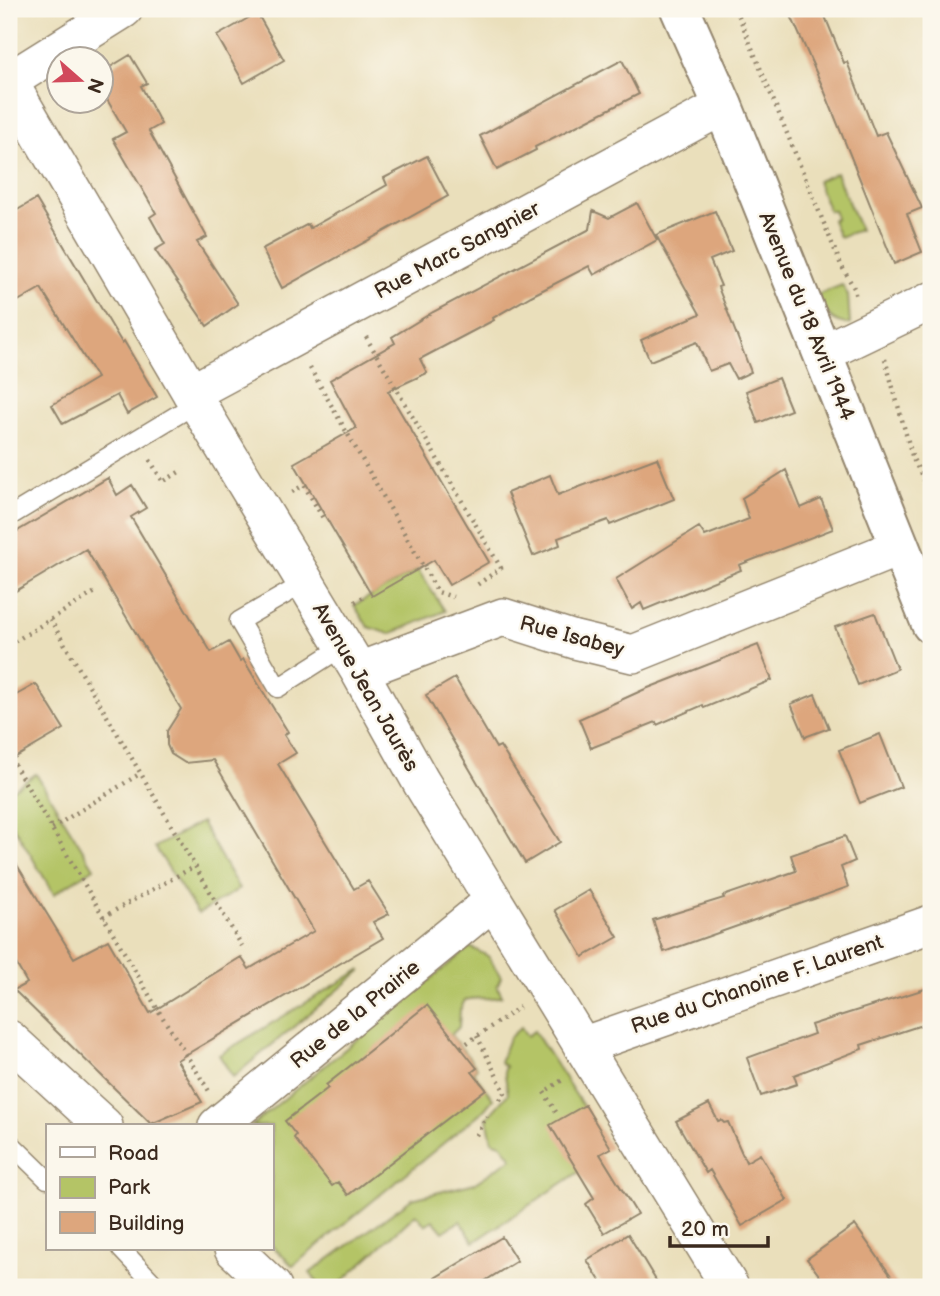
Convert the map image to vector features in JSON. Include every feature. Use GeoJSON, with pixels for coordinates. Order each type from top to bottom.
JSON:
{"type":"FeatureCollection","features":[{"type":"Feature","properties":{"kind":"street"},"geometry":{"type":"LineString","coordinates":[[9,81],[124,9]]}},
{"type":"Feature","properties":{"kind":"street","name":"Avenue du 18 Avril 1944"},"geometry":{"type":"LineString","coordinates":[[680,9],[723,106],[931,624]]}},
{"type":"Feature","properties":{"kind":"street","name":"Avenue Jean Jaurès"},"geometry":{"type":"LineString","coordinates":[[9,81],[194,398],[351,658],[421,782],[730,1287]]}},
{"type":"Feature","properties":{"kind":"street","name":"Rue Marc Sangnier"},"geometry":{"type":"LineString","coordinates":[[194,398],[309,330],[723,106]]}},
{"type":"Feature","properties":{"kind":"street"},"geometry":{"type":"LineString","coordinates":[[823,353],[931,301]]}},
{"type":"Feature","properties":{"kind":"street","name":"Rue Isabey"},"geometry":{"type":"LineString","coordinates":[[351,658],[503,617],[575,640],[632,654],[900,547]]}},
{"type":"Feature","properties":{"kind":"street","name":"Rue de la Prairie"},"geometry":{"type":"LineString","coordinates":[[222,1122],[493,901]]}},
{"type":"Feature","properties":{"kind":"street","name":"Rue du Chanoine F. Laurent"},"geometry":{"type":"LineString","coordinates":[[582,1046],[931,923]]}},
{"type":"Feature","properties":{"kind":"street"},"geometry":{"type":"LineString","coordinates":[[9,1039],[102,1124]]}},
{"type":"Feature","properties":{"kind":"street"},"geometry":{"type":"LineString","coordinates":[[234,1250],[273,1287]]}},
{"type":"Feature","properties":{"kind":"lane"},"geometry":{"type":"LineString","coordinates":[[10,516],[138,440],[194,398]]}},
{"type":"Feature","properties":{"kind":"lane"},"geometry":{"type":"LineString","coordinates":[[305,583],[239,621],[278,688],[351,658]]}},
{"type":"Feature","properties":{"kind":"lane"},"geometry":{"type":"LineString","coordinates":[[9,1142],[46,1178]]}},
{"type":"Feature","properties":{"kind":"lane"},"geometry":{"type":"LineString","coordinates":[[122,1250],[158,1287]]}},
{"type":"Feature","properties":{"kind":"path"},"geometry":{"type":"LineString","coordinates":[[736,9],[841,265],[854,288],[860,316],[874,346],[886,360],[914,459],[931,494]]}},
{"type":"Feature","properties":{"kind":"path"},"geometry":{"type":"LineString","coordinates":[[309,330],[326,358],[309,367],[435,587],[444,595],[456,597]]}},
{"type":"Feature","properties":{"kind":"path"},"geometry":{"type":"LineString","coordinates":[[355,342],[365,337],[501,568],[465,592]]}},
{"type":"Feature","properties":{"kind":"path"},"geometry":{"type":"LineString","coordinates":[[138,440],[163,482],[179,472]]}},
{"type":"Feature","properties":{"kind":"path"},"geometry":{"type":"LineString","coordinates":[[474,587],[489,622]]}},
{"type":"Feature","properties":{"kind":"path"},"geometry":{"type":"LineString","coordinates":[[9,645],[97,591]]}},
{"type":"Feature","properties":{"kind":"path"},"geometry":{"type":"LineString","coordinates":[[50,620],[242,946]]}},
{"type":"Feature","properties":{"kind":"path"},"geometry":{"type":"LineString","coordinates":[[15,764],[222,1122]]}},
{"type":"Feature","properties":{"kind":"path"},"geometry":{"type":"LineString","coordinates":[[52,828],[141,773]]}},
{"type":"Feature","properties":{"kind":"path"},"geometry":{"type":"LineString","coordinates":[[103,917],[195,866]]}},
{"type":"Feature","properties":{"kind":"path"},"geometry":{"type":"LineString","coordinates":[[461,1047],[517,1008]]}},
{"type":"Feature","properties":{"kind":"path"},"geometry":{"type":"LineString","coordinates":[[477,1036],[505,1093],[499,1101]]}},
{"type":"Feature","properties":{"kind":"path"},"geometry":{"type":"LineString","coordinates":[[476,1135],[487,1116]]}},
{"type":"Feature","properties":{"kind":"green space"},"geometry":{"type":"Polygon","coordinates":[[[836,173],[860,230],[839,237],[832,220],[836,218],[833,210],[829,211],[817,181],[836,173]]]}},
{"type":"Feature","properties":{"kind":"green space"},"geometry":{"type":"Polygon","coordinates":[[[842,285],[848,295],[850,324],[838,322],[829,316],[817,295],[842,285]]]}},
{"type":"Feature","properties":{"kind":"green space"},"geometry":{"type":"Polygon","coordinates":[[[418,570],[445,611],[390,634],[368,627],[354,605],[418,570]]]}},
{"type":"Feature","properties":{"kind":"green space"},"geometry":{"type":"Polygon","coordinates":[[[36,774],[94,868],[54,894],[9,819],[9,792],[36,774]]]}},
{"type":"Feature","properties":{"kind":"green space"},"geometry":{"type":"Polygon","coordinates":[[[201,822],[239,889],[198,914],[155,847],[201,822]]]}},
{"type":"Feature","properties":{"kind":"green space"},"geometry":{"type":"Polygon","coordinates":[[[470,947],[488,956],[501,977],[497,986],[502,996],[465,1000],[460,1010],[459,1027],[451,1035],[477,1068],[473,1072],[493,1099],[484,1110],[293,1266],[273,1247],[273,1124],[253,1124],[470,947]]]}},
{"type":"Feature","properties":{"kind":"green space"},"geometry":{"type":"Polygon","coordinates":[[[361,971],[233,1077],[219,1055],[361,971]]]}},
{"type":"Feature","properties":{"kind":"green space"},"geometry":{"type":"Polygon","coordinates":[[[521,1027],[527,1036],[534,1031],[583,1106],[579,1172],[474,1242],[460,1221],[443,1232],[433,1220],[425,1225],[416,1214],[336,1287],[321,1287],[310,1273],[412,1199],[475,1183],[512,1158],[501,1144],[492,1141],[487,1118],[508,1094],[506,1067],[500,1062],[509,1038],[521,1027]]]}},
{"type":"Feature","properties":{"kind":"building"},"geometry":{"type":"Polygon","coordinates":[[[788,9],[822,9],[844,63],[847,62],[876,136],[886,132],[922,208],[907,214],[922,252],[894,264],[824,90],[788,9]]]}},
{"type":"Feature","properties":{"kind":"building"},"geometry":{"type":"Polygon","coordinates":[[[257,13],[284,60],[244,83],[217,36],[257,13]]]}},
{"type":"Feature","properties":{"kind":"building"},"geometry":{"type":"Polygon","coordinates":[[[130,55],[147,83],[141,86],[161,124],[149,131],[207,237],[197,242],[238,304],[207,326],[155,250],[165,244],[150,217],[156,213],[113,139],[126,132],[116,115],[116,64],[130,55]]]}},
{"type":"Feature","properties":{"kind":"building"},"geometry":{"type":"Polygon","coordinates":[[[622,60],[639,94],[535,147],[536,150],[497,170],[480,136],[622,60]]]}},
{"type":"Feature","properties":{"kind":"building"},"geometry":{"type":"Polygon","coordinates":[[[427,156],[448,196],[282,288],[262,249],[308,224],[310,228],[387,185],[384,178],[427,156]]]}},
{"type":"Feature","properties":{"kind":"building"},"geometry":{"type":"Polygon","coordinates":[[[36,199],[157,397],[127,414],[117,395],[63,424],[52,405],[97,378],[41,288],[18,301],[9,285],[9,215],[36,199]]]}},
{"type":"Feature","properties":{"kind":"building"},"geometry":{"type":"Polygon","coordinates":[[[637,203],[657,240],[594,275],[589,266],[531,296],[493,318],[494,320],[420,359],[427,373],[388,391],[489,562],[449,585],[434,560],[372,596],[294,463],[356,428],[330,380],[395,343],[392,337],[433,312],[590,229],[593,211],[609,218],[637,203]]]}},
{"type":"Feature","properties":{"kind":"building"},"geometry":{"type":"Polygon","coordinates":[[[715,211],[732,251],[710,260],[751,372],[736,379],[728,364],[709,371],[697,342],[650,361],[641,340],[700,314],[656,235],[715,211]]]}},
{"type":"Feature","properties":{"kind":"building"},"geometry":{"type":"Polygon","coordinates":[[[778,378],[791,410],[758,423],[746,391],[778,378]]]}},
{"type":"Feature","properties":{"kind":"building"},"geometry":{"type":"Polygon","coordinates":[[[657,458],[674,499],[610,525],[608,520],[558,538],[560,545],[533,556],[507,493],[550,475],[558,495],[657,458]]]}},
{"type":"Feature","properties":{"kind":"building"},"geometry":{"type":"Polygon","coordinates":[[[786,470],[801,508],[821,499],[833,529],[739,565],[741,570],[644,610],[641,603],[632,609],[616,579],[699,527],[705,536],[749,519],[742,498],[786,470]]]}},
{"type":"Feature","properties":{"kind":"building"},"geometry":{"type":"Polygon","coordinates":[[[108,478],[117,495],[132,485],[146,508],[131,517],[211,652],[229,642],[240,661],[243,659],[288,732],[284,735],[296,753],[278,764],[354,889],[368,881],[389,914],[373,922],[383,938],[177,1060],[202,1102],[151,1124],[14,990],[27,983],[9,951],[9,852],[74,958],[108,940],[150,1013],[241,957],[249,969],[314,931],[213,760],[185,763],[171,754],[167,745],[167,731],[181,709],[86,549],[9,595],[9,536],[108,478]]]}},
{"type":"Feature","properties":{"kind":"building"},"geometry":{"type":"Polygon","coordinates":[[[875,613],[897,669],[858,685],[835,627],[875,613]]]}},
{"type":"Feature","properties":{"kind":"building"},"geometry":{"type":"Polygon","coordinates":[[[758,645],[772,680],[704,708],[703,705],[657,725],[656,722],[591,748],[579,719],[643,690],[758,645]]]}},
{"type":"Feature","properties":{"kind":"building"},"geometry":{"type":"Polygon","coordinates":[[[455,678],[496,748],[500,746],[560,842],[525,863],[426,695],[455,678]]]}},
{"type":"Feature","properties":{"kind":"building"},"geometry":{"type":"Polygon","coordinates":[[[36,684],[64,729],[9,761],[9,699],[36,684]]]}},
{"type":"Feature","properties":{"kind":"building"},"geometry":{"type":"Polygon","coordinates":[[[815,694],[829,728],[805,737],[791,704],[815,694]]]}},
{"type":"Feature","properties":{"kind":"building"},"geometry":{"type":"Polygon","coordinates":[[[880,734],[901,787],[860,803],[839,750],[880,734]]]}},
{"type":"Feature","properties":{"kind":"building"},"geometry":{"type":"Polygon","coordinates":[[[845,836],[855,861],[841,867],[848,887],[664,952],[653,920],[724,898],[723,896],[796,871],[791,855],[845,836]]]}},
{"type":"Feature","properties":{"kind":"building"},"geometry":{"type":"Polygon","coordinates":[[[589,890],[618,937],[583,957],[555,910],[589,890]]]}},
{"type":"Feature","properties":{"kind":"building"},"geometry":{"type":"Polygon","coordinates":[[[931,987],[931,1022],[861,1045],[862,1049],[794,1075],[797,1084],[761,1096],[747,1058],[814,1034],[811,1025],[931,987]]]}},
{"type":"Feature","properties":{"kind":"building"},"geometry":{"type":"Polygon","coordinates":[[[427,1005],[477,1068],[472,1072],[486,1089],[348,1195],[338,1182],[332,1186],[294,1138],[296,1135],[285,1121],[427,1005]]]}},
{"type":"Feature","properties":{"kind":"building"},"geometry":{"type":"Polygon","coordinates":[[[709,1104],[718,1121],[728,1122],[746,1162],[760,1154],[787,1200],[742,1226],[710,1170],[706,1173],[676,1121],[709,1104]]]}},
{"type":"Feature","properties":{"kind":"building"},"geometry":{"type":"Polygon","coordinates":[[[585,1105],[611,1148],[600,1154],[637,1214],[604,1233],[586,1204],[594,1198],[550,1125],[585,1105]]]}},
{"type":"Feature","properties":{"kind":"building"},"geometry":{"type":"Polygon","coordinates":[[[855,1225],[899,1287],[828,1287],[807,1259],[855,1225]]]}},
{"type":"Feature","properties":{"kind":"building"},"geometry":{"type":"Polygon","coordinates":[[[628,1234],[660,1287],[604,1287],[587,1260],[628,1234]]]}},
{"type":"Feature","properties":{"kind":"building"},"geometry":{"type":"Polygon","coordinates":[[[502,1237],[517,1261],[475,1287],[420,1287],[502,1237]]]}}]}
